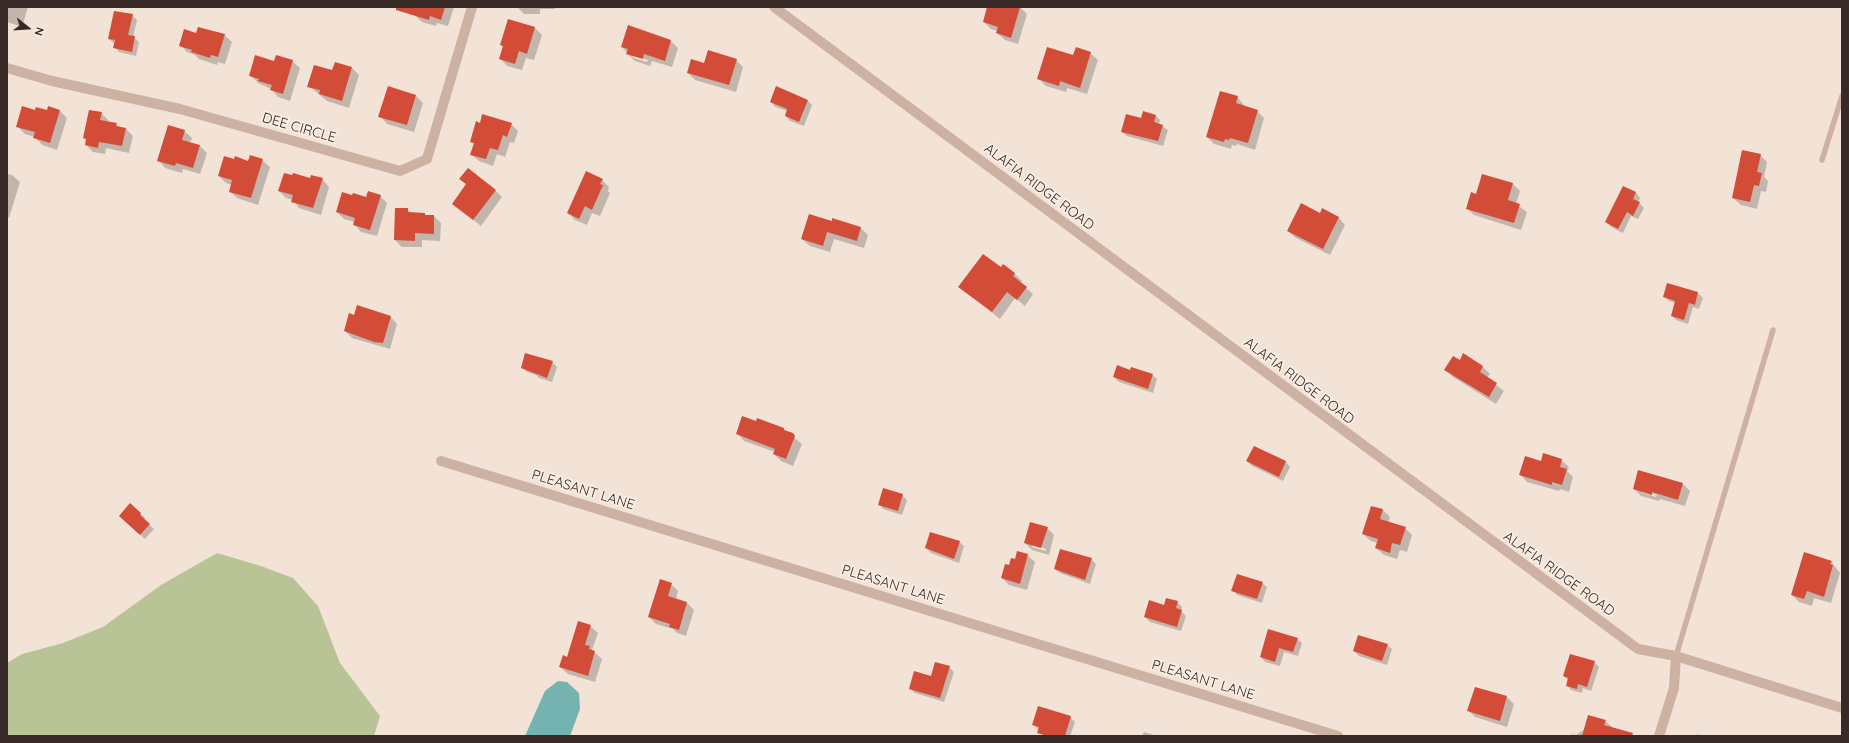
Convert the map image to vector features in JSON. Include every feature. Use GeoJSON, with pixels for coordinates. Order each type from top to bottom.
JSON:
{"type":"FeatureCollection","features":[{"type":"Feature","properties":{"kind":"street","name":"DEE CIRCLE"},"geometry":{"type":"LineString","coordinates":[[7,68],[52,81],[180,109],[400,171],[427,159],[472,7]]}},
{"type":"Feature","properties":{"kind":"street","name":"ALAFIA RIDGE ROAD"},"geometry":{"type":"LineString","coordinates":[[774,7],[1638,650],[1676,656],[1842,708]]}},
{"type":"Feature","properties":{"kind":"street","name":"PLEASANT LANE"},"geometry":{"type":"LineString","coordinates":[[440,461],[1338,736]]}},
{"type":"Feature","properties":{"kind":"street"},"geometry":{"type":"LineString","coordinates":[[1659,736],[1674,688],[1676,656]]}},
{"type":"Feature","properties":{"kind":"lane"},"geometry":{"type":"LineString","coordinates":[[1822,160],[1842,96]]}},
{"type":"Feature","properties":{"kind":"lane"},"geometry":{"type":"LineString","coordinates":[[1676,656],[1773,330]]}},
{"type":"Feature","properties":{"kind":"green space"},"geometry":{"type":"Polygon","coordinates":[[[217,553],[261,566],[293,578],[318,606],[340,663],[380,716],[374,736],[7,736],[7,663],[22,654],[63,643],[103,627],[161,585],[217,553]]]}},
{"type":"Feature","properties":{"kind":"water"},"geometry":{"type":"Polygon","coordinates":[[[558,681],[567,682],[579,693],[580,709],[570,736],[525,736],[545,691],[558,681]]]}},
{"type":"Feature","properties":{"kind":"building"},"geometry":{"type":"Polygon","coordinates":[[[396,7],[445,7],[441,20],[430,16],[429,20],[396,10],[396,7]]]}},
{"type":"Feature","properties":{"kind":"building"},"geometry":{"type":"Polygon","coordinates":[[[987,7],[1020,7],[1011,38],[996,33],[998,27],[983,22],[987,7]]]}},
{"type":"Feature","properties":{"kind":"building"},"geometry":{"type":"Polygon","coordinates":[[[114,11],[133,14],[128,35],[135,36],[132,52],[113,48],[115,40],[108,39],[114,11]]]}},
{"type":"Feature","properties":{"kind":"building"},"geometry":{"type":"Polygon","coordinates":[[[508,19],[535,27],[527,54],[519,51],[515,64],[499,59],[503,46],[500,45],[508,19]]]}},
{"type":"Feature","properties":{"kind":"building"},"geometry":{"type":"Polygon","coordinates":[[[628,25],[671,40],[665,61],[644,54],[643,59],[626,54],[628,49],[621,47],[628,25]]]}},
{"type":"Feature","properties":{"kind":"building"},"geometry":{"type":"Polygon","coordinates":[[[198,27],[225,34],[218,57],[211,55],[210,58],[191,52],[192,50],[179,46],[184,29],[196,33],[198,27]]]}},
{"type":"Feature","properties":{"kind":"building"},"geometry":{"type":"Polygon","coordinates":[[[1047,47],[1073,55],[1076,47],[1091,52],[1080,88],[1060,81],[1059,86],[1037,79],[1047,47]]]}},
{"type":"Feature","properties":{"kind":"building"},"geometry":{"type":"Polygon","coordinates":[[[708,50],[737,59],[729,85],[687,73],[691,59],[704,63],[708,50]]]}},
{"type":"Feature","properties":{"kind":"building"},"geometry":{"type":"Polygon","coordinates":[[[255,55],[274,61],[276,55],[293,60],[283,94],[270,90],[272,85],[258,81],[259,79],[249,76],[255,55]]]}},
{"type":"Feature","properties":{"kind":"building"},"geometry":{"type":"Polygon","coordinates":[[[335,62],[352,67],[342,101],[319,94],[320,90],[307,87],[314,65],[332,70],[335,62]]]}},
{"type":"Feature","properties":{"kind":"building"},"geometry":{"type":"Polygon","coordinates":[[[388,86],[416,95],[407,125],[378,117],[388,86]]]}},
{"type":"Feature","properties":{"kind":"building"},"geometry":{"type":"Polygon","coordinates":[[[776,86],[808,100],[799,122],[785,116],[787,109],[770,102],[776,86]]]}},
{"type":"Feature","properties":{"kind":"building"},"geometry":{"type":"Polygon","coordinates":[[[1220,91],[1238,96],[1236,103],[1258,110],[1248,143],[1230,138],[1229,140],[1225,139],[1224,142],[1206,137],[1220,91]]]}},
{"type":"Feature","properties":{"kind":"building"},"geometry":{"type":"Polygon","coordinates":[[[22,106],[35,110],[36,107],[47,110],[48,106],[60,110],[50,143],[33,138],[35,132],[16,127],[22,106]]]}},
{"type":"Feature","properties":{"kind":"building"},"geometry":{"type":"Polygon","coordinates":[[[89,110],[102,112],[100,120],[117,123],[116,126],[126,128],[122,146],[99,142],[98,148],[85,145],[86,139],[83,138],[89,110]]]}},
{"type":"Feature","properties":{"kind":"building"},"geometry":{"type":"Polygon","coordinates":[[[1143,111],[1156,115],[1154,122],[1163,125],[1158,141],[1121,132],[1126,114],[1141,118],[1143,111]]]}},
{"type":"Feature","properties":{"kind":"building"},"geometry":{"type":"Polygon","coordinates":[[[482,114],[512,123],[507,137],[503,135],[498,150],[490,148],[486,159],[470,155],[474,143],[470,142],[476,121],[480,123],[482,114]]]}},
{"type":"Feature","properties":{"kind":"building"},"geometry":{"type":"Polygon","coordinates":[[[168,125],[185,130],[182,140],[200,145],[193,168],[176,163],[175,166],[157,161],[168,125]]]}},
{"type":"Feature","properties":{"kind":"building"},"geometry":{"type":"Polygon","coordinates":[[[1742,150],[1761,154],[1757,172],[1762,173],[1759,186],[1754,185],[1750,202],[1732,198],[1742,150]]]}},
{"type":"Feature","properties":{"kind":"building"},"geometry":{"type":"Polygon","coordinates":[[[250,155],[263,159],[251,198],[229,192],[232,180],[218,176],[224,156],[234,159],[235,156],[248,161],[250,155]]]}},
{"type":"Feature","properties":{"kind":"building"},"geometry":{"type":"Polygon","coordinates":[[[468,168],[496,190],[473,220],[452,204],[466,184],[459,179],[468,168]]]}},
{"type":"Feature","properties":{"kind":"building"},"geometry":{"type":"Polygon","coordinates":[[[586,171],[603,179],[600,184],[603,185],[592,210],[585,206],[579,219],[567,213],[586,171]]]}},
{"type":"Feature","properties":{"kind":"building"},"geometry":{"type":"Polygon","coordinates":[[[284,173],[292,175],[293,173],[310,178],[311,175],[323,178],[313,208],[291,202],[293,195],[278,191],[284,173]]]}},
{"type":"Feature","properties":{"kind":"building"},"geometry":{"type":"Polygon","coordinates":[[[1482,174],[1513,183],[1508,200],[1520,204],[1514,223],[1466,209],[1471,192],[1476,194],[1482,174]]]}},
{"type":"Feature","properties":{"kind":"building"},"geometry":{"type":"Polygon","coordinates":[[[1623,186],[1636,192],[1633,199],[1640,202],[1633,216],[1627,212],[1618,229],[1605,222],[1623,186]]]}},
{"type":"Feature","properties":{"kind":"building"},"geometry":{"type":"Polygon","coordinates":[[[368,191],[381,195],[370,230],[353,225],[355,218],[336,212],[342,192],[352,195],[353,193],[366,197],[368,191]]]}},
{"type":"Feature","properties":{"kind":"building"},"geometry":{"type":"Polygon","coordinates":[[[1301,203],[1320,213],[1322,208],[1339,217],[1323,249],[1287,231],[1301,203]]]}},
{"type":"Feature","properties":{"kind":"building"},"geometry":{"type":"Polygon","coordinates":[[[395,208],[408,208],[408,212],[434,215],[434,234],[415,233],[415,241],[394,240],[395,208]]]}},
{"type":"Feature","properties":{"kind":"building"},"geometry":{"type":"Polygon","coordinates":[[[809,214],[832,221],[832,218],[861,227],[857,241],[827,232],[823,246],[801,239],[809,214]]]}},
{"type":"Feature","properties":{"kind":"building"},"geometry":{"type":"Polygon","coordinates":[[[983,254],[1001,267],[1003,264],[1015,273],[1013,276],[1027,287],[1017,300],[1007,292],[992,312],[958,287],[983,254]]]}},
{"type":"Feature","properties":{"kind":"building"},"geometry":{"type":"Polygon","coordinates":[[[1667,283],[1698,292],[1695,305],[1689,303],[1684,320],[1671,316],[1675,301],[1663,297],[1667,283]]]}},
{"type":"Feature","properties":{"kind":"building"},"geometry":{"type":"Polygon","coordinates":[[[357,305],[391,316],[383,343],[374,342],[344,331],[349,313],[354,315],[357,305]]]}},
{"type":"Feature","properties":{"kind":"building"},"geometry":{"type":"Polygon","coordinates":[[[525,353],[553,361],[547,378],[521,368],[525,353]]]}},
{"type":"Feature","properties":{"kind":"building"},"geometry":{"type":"Polygon","coordinates":[[[1463,353],[1483,366],[1480,372],[1497,383],[1489,397],[1444,370],[1453,356],[1460,360],[1463,353]]]}},
{"type":"Feature","properties":{"kind":"building"},"geometry":{"type":"Polygon","coordinates":[[[1117,365],[1130,370],[1131,367],[1153,374],[1148,389],[1113,377],[1117,365]]]}},
{"type":"Feature","properties":{"kind":"building"},"geometry":{"type":"Polygon","coordinates":[[[742,416],[756,421],[757,418],[793,433],[795,436],[786,459],[773,454],[775,449],[736,434],[742,416]]]}},
{"type":"Feature","properties":{"kind":"building"},"geometry":{"type":"Polygon","coordinates":[[[1254,446],[1286,461],[1279,477],[1246,461],[1254,446]]]}},
{"type":"Feature","properties":{"kind":"building"},"geometry":{"type":"Polygon","coordinates":[[[1543,453],[1562,459],[1560,467],[1567,469],[1562,485],[1552,482],[1552,485],[1519,475],[1525,456],[1541,461],[1543,453]]]}},
{"type":"Feature","properties":{"kind":"building"},"geometry":{"type":"Polygon","coordinates":[[[1638,470],[1683,483],[1678,500],[1652,492],[1652,495],[1633,489],[1638,470]]]}},
{"type":"Feature","properties":{"kind":"building"},"geometry":{"type":"Polygon","coordinates":[[[883,488],[903,494],[898,511],[878,505],[883,488]]]}},
{"type":"Feature","properties":{"kind":"building"},"geometry":{"type":"Polygon","coordinates":[[[130,503],[150,524],[140,535],[119,516],[130,503]]]}},
{"type":"Feature","properties":{"kind":"building"},"geometry":{"type":"Polygon","coordinates":[[[1371,506],[1383,509],[1380,519],[1406,527],[1400,545],[1392,543],[1390,553],[1375,548],[1378,539],[1362,534],[1371,506]]]}},
{"type":"Feature","properties":{"kind":"building"},"geometry":{"type":"Polygon","coordinates":[[[1030,522],[1048,527],[1041,548],[1024,543],[1030,522]]]}},
{"type":"Feature","properties":{"kind":"building"},"geometry":{"type":"Polygon","coordinates":[[[930,532],[960,541],[954,559],[925,548],[930,532]]]}},
{"type":"Feature","properties":{"kind":"building"},"geometry":{"type":"Polygon","coordinates":[[[1060,549],[1092,558],[1085,580],[1054,569],[1060,549]]]}},
{"type":"Feature","properties":{"kind":"building"},"geometry":{"type":"Polygon","coordinates":[[[1017,551],[1028,554],[1020,584],[1001,578],[1005,564],[1009,565],[1011,558],[1015,559],[1017,551]]]}},
{"type":"Feature","properties":{"kind":"building"},"geometry":{"type":"Polygon","coordinates":[[[1804,552],[1832,561],[1830,564],[1833,565],[1824,597],[1807,591],[1804,599],[1791,595],[1804,552]]]}},
{"type":"Feature","properties":{"kind":"building"},"geometry":{"type":"Polygon","coordinates":[[[1237,574],[1263,582],[1257,599],[1231,591],[1237,574]]]}},
{"type":"Feature","properties":{"kind":"building"},"geometry":{"type":"Polygon","coordinates":[[[660,579],[672,583],[668,596],[687,602],[679,630],[669,627],[670,624],[648,617],[660,579]]]}},
{"type":"Feature","properties":{"kind":"building"},"geometry":{"type":"Polygon","coordinates":[[[1166,598],[1178,601],[1176,608],[1182,610],[1177,627],[1144,617],[1149,600],[1164,605],[1166,598]]]}},
{"type":"Feature","properties":{"kind":"building"},"geometry":{"type":"Polygon","coordinates":[[[578,621],[591,625],[585,645],[590,646],[589,649],[595,651],[588,676],[559,667],[563,655],[567,657],[578,621]]]}},
{"type":"Feature","properties":{"kind":"building"},"geometry":{"type":"Polygon","coordinates":[[[1268,629],[1298,638],[1293,652],[1279,648],[1275,662],[1260,657],[1268,629]]]}},
{"type":"Feature","properties":{"kind":"building"},"geometry":{"type":"Polygon","coordinates":[[[1358,635],[1388,644],[1382,661],[1353,651],[1358,635]]]}},
{"type":"Feature","properties":{"kind":"building"},"geometry":{"type":"Polygon","coordinates":[[[1570,654],[1595,661],[1587,687],[1578,684],[1577,689],[1566,686],[1568,678],[1563,676],[1570,654]]]}},
{"type":"Feature","properties":{"kind":"building"},"geometry":{"type":"Polygon","coordinates":[[[935,662],[950,666],[940,698],[909,689],[914,671],[931,676],[935,662]]]}},
{"type":"Feature","properties":{"kind":"building"},"geometry":{"type":"Polygon","coordinates":[[[1475,687],[1507,696],[1500,721],[1467,711],[1475,687]]]}},
{"type":"Feature","properties":{"kind":"building"},"geometry":{"type":"Polygon","coordinates":[[[1038,706],[1071,716],[1065,736],[1047,736],[1037,733],[1039,727],[1032,725],[1038,706]]]}},
{"type":"Feature","properties":{"kind":"building"},"geometry":{"type":"Polygon","coordinates":[[[1588,715],[1606,720],[1604,725],[1633,733],[1632,736],[1582,736],[1588,715]]]}}]}
